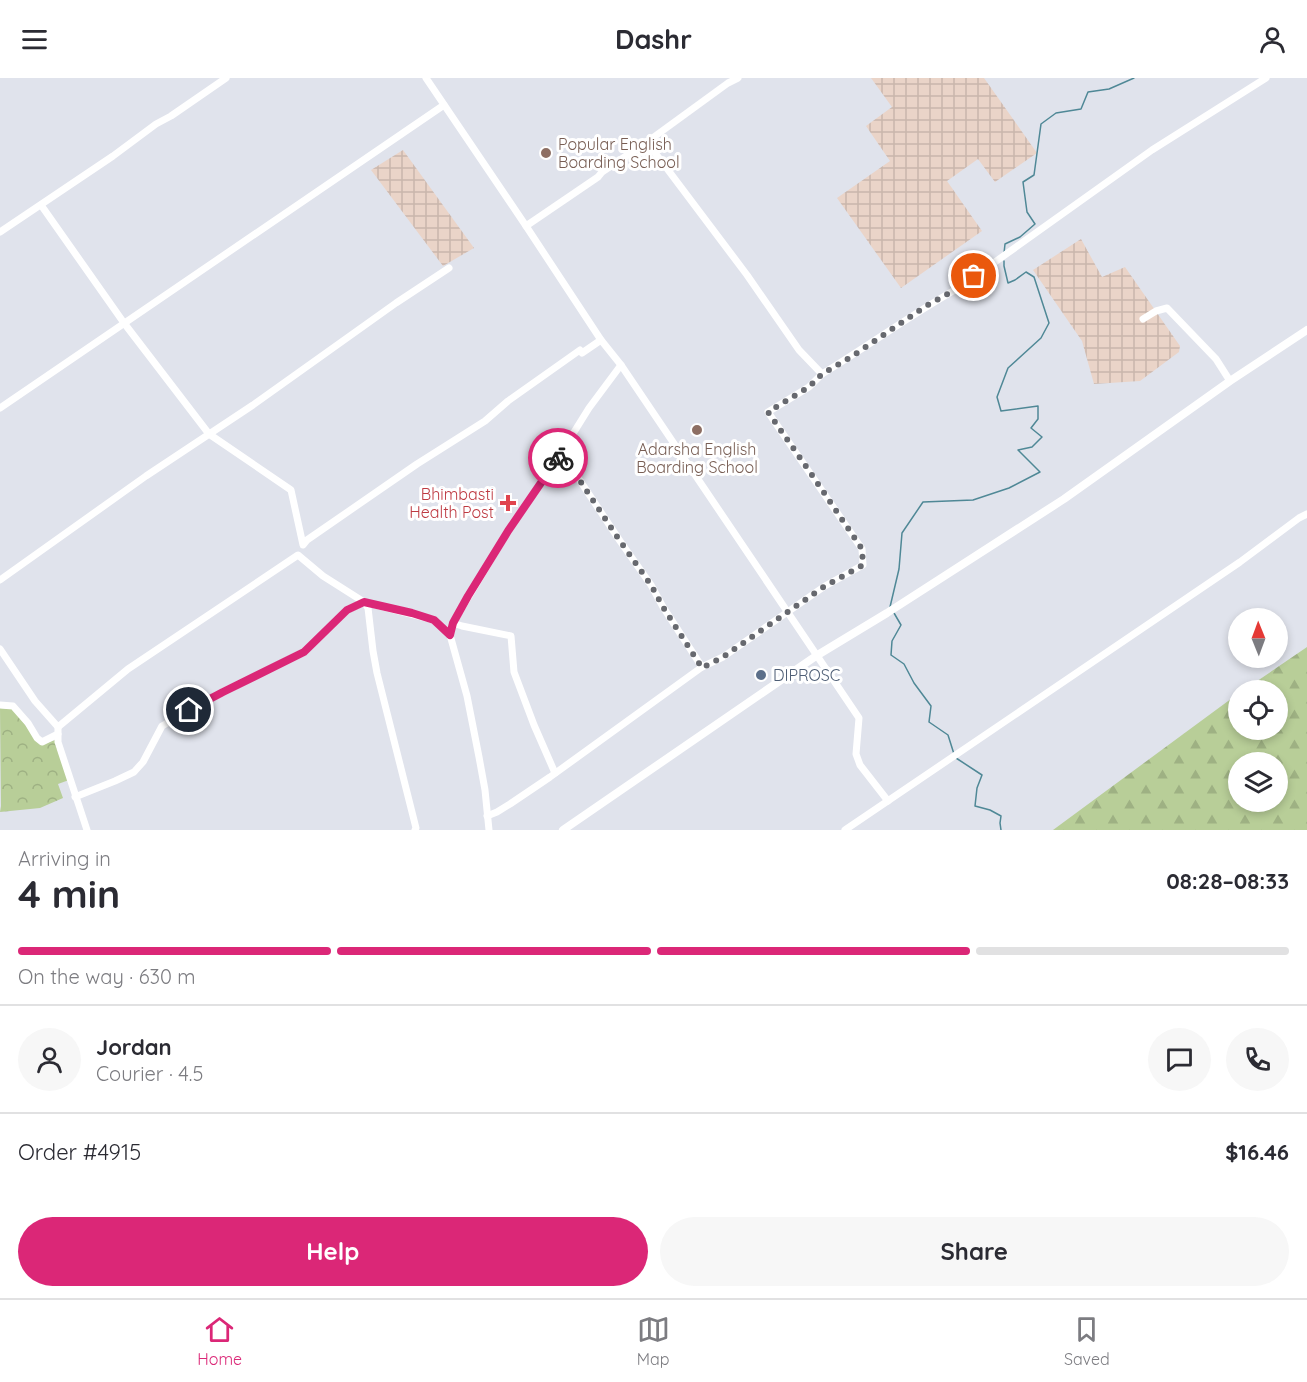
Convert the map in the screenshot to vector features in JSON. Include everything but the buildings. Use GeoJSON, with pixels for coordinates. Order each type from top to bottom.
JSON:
{"type":"FeatureCollection","features":[{"type":"Feature","properties":{"kind":"main road"},"geometry":{"type":"LineString","coordinates":[[563,830],[816,656],[1064,499],[1230,381],[1307,330]]}},
{"type":"Feature","properties":{"kind":"street"},"geometry":{"type":"LineString","coordinates":[[0,232],[226,78]]}},
{"type":"Feature","properties":{"kind":"street"},"geometry":{"type":"LineString","coordinates":[[426,78],[601,340],[621,365],[860,718],[856,754],[860,765],[888,801]]}},
{"type":"Feature","properties":{"kind":"street"},"geometry":{"type":"LineString","coordinates":[[526,226],[738,78]]}},
{"type":"Feature","properties":{"kind":"street"},"geometry":{"type":"LineString","coordinates":[[487,816],[510,804],[702,668],[723,657],[825,586],[863,565],[862,549],[768,412],[809,387],[822,374],[926,306],[960,287],[1152,150],[1266,78]]}},
{"type":"Feature","properties":{"kind":"street"},"geometry":{"type":"LineString","coordinates":[[0,408],[444,105]]}},
{"type":"Feature","properties":{"kind":"street"},"geometry":{"type":"LineString","coordinates":[[647,142],[747,275],[793,341],[822,374]]}},
{"type":"Feature","properties":{"kind":"street"},"geometry":{"type":"LineString","coordinates":[[41,205],[124,323],[209,434],[291,490],[303,546],[307,540],[417,464],[485,421],[508,401],[580,350],[582,352],[601,340]]}},
{"type":"Feature","properties":{"kind":"street"},"geometry":{"type":"LineString","coordinates":[[0,580],[146,476],[253,405],[449,268]]}},
{"type":"Feature","properties":{"kind":"street"},"geometry":{"type":"LineString","coordinates":[[1143,319],[1167,308],[1216,359],[1230,381]]}},
{"type":"Feature","properties":{"kind":"street"},"geometry":{"type":"LineString","coordinates":[[489,830],[485,790],[471,717],[450,635],[453,623],[508,531],[589,408],[621,365]]}},
{"type":"Feature","properties":{"kind":"street"},"geometry":{"type":"LineString","coordinates":[[561,452],[651,585],[702,668]]}},
{"type":"Feature","properties":{"kind":"street"},"geometry":{"type":"LineString","coordinates":[[845,830],[1307,514]]}},
{"type":"Feature","properties":{"kind":"street"},"geometry":{"type":"LineString","coordinates":[[0,705],[13,706],[42,742],[128,669],[298,555],[323,576],[364,602],[434,620],[450,635]]}},
{"type":"Feature","properties":{"kind":"street"},"geometry":{"type":"LineString","coordinates":[[75,797],[116,782],[134,772],[143,762],[162,726],[223,692],[304,652],[347,610],[364,602]]}},
{"type":"Feature","properties":{"kind":"street"},"geometry":{"type":"LineString","coordinates":[[364,602],[368,608],[377,673],[401,774],[411,804],[415,830]]}},
{"type":"Feature","properties":{"kind":"street"},"geometry":{"type":"LineString","coordinates":[[453,623],[510,636],[514,672],[555,773]]}},
{"type":"Feature","properties":{"kind":"street"},"geometry":{"type":"LineString","coordinates":[[0,649],[35,701],[58,730],[58,742],[87,830]]}},
{"type":"Feature","properties":{"kind":"shaded area"},"geometry":{"type":"Polygon","coordinates":[[[871,78],[984,78],[1037,153],[995,182],[978,159],[947,181],[982,231],[901,288],[837,198],[890,161],[866,126],[892,107],[871,78]]]}},
{"type":"Feature","properties":{"kind":"shaded area"},"geometry":{"type":"Polygon","coordinates":[[[403,150],[474,248],[443,266],[371,170],[403,150]]]}},
{"type":"Feature","properties":{"kind":"shaded area"},"geometry":{"type":"Polygon","coordinates":[[[1081,239],[1102,277],[1125,267],[1180,346],[1179,352],[1140,381],[1094,384],[1082,341],[1033,270],[1081,239]]]}},
{"type":"Feature","properties":{"kind":"green space"},"geometry":{"type":"Polygon","coordinates":[[[1307,647],[1307,830],[1053,830],[1228,701],[1228,740],[1288,740],[1288,680],[1259,680],[1276,668],[1288,668],[1288,660],[1307,647]]]}},
{"type":"Feature","properties":{"kind":"green space"},"geometry":{"type":"Polygon","coordinates":[[[0,708],[13,709],[41,745],[55,740],[69,780],[58,784],[63,798],[40,808],[0,812],[0,708]]]}},
{"type":"Feature","properties":{"kind":"waterway"},"geometry":{"type":"LineString","coordinates":[[1004,253],[1005,244],[1020,237],[1035,224],[1027,212],[1023,182],[1034,175],[1041,124],[1056,113],[1081,109],[1088,92],[1109,89],[1134,78]]}},
{"type":"Feature","properties":{"kind":"waterway"},"geometry":{"type":"LineString","coordinates":[[890,607],[899,569],[902,533],[923,502],[973,500],[1009,488],[1040,472],[1018,450],[1032,447],[1042,437],[1031,428],[1038,419],[1038,406],[1001,411],[997,397],[1008,368],[1041,338],[1049,323],[1034,277],[1026,272],[1008,283],[1004,261]]}},
{"type":"Feature","properties":{"kind":"waterway"},"geometry":{"type":"LineString","coordinates":[[894,613],[901,625],[892,641],[891,655],[904,664],[914,683],[931,706],[929,722],[948,735],[954,754]]}},
{"type":"Feature","properties":{"kind":"waterway"},"geometry":{"type":"LineString","coordinates":[[956,758],[982,775],[977,788],[975,806],[1001,816],[1001,830]]}},
{"type":"Feature","properties":{"kind":"way so far"},"geometry":{"type":"LineString","coordinates":[[558,458],[561,452],[651,585],[702,668],[723,657],[825,586],[863,565],[862,549],[768,412],[809,387],[822,374],[974,276]]}},
{"type":"Feature","properties":{"kind":"place","name":"Popular English Boarding School"},"geometry":{"type":"Point","coordinates":[546,153]}},
{"type":"Feature","properties":{"kind":"place","name":"Adarsha English Boarding School"},"geometry":{"type":"Point","coordinates":[697,430]}},
{"type":"Feature","properties":{"kind":"place","name":"Bhimbasti Health Post"},"geometry":{"type":"Point","coordinates":[508,503]}},
{"type":"Feature","properties":{"kind":"place","name":"DIPROSC"},"geometry":{"type":"Point","coordinates":[761,675]}},
{"type":"Feature","properties":{"kind":"route"},"geometry":{"type":"LineString","coordinates":[[189,710],[304,652],[347,610],[364,602],[434,620],[450,635],[453,623],[468,596],[508,531],[558,458]]}}]}
